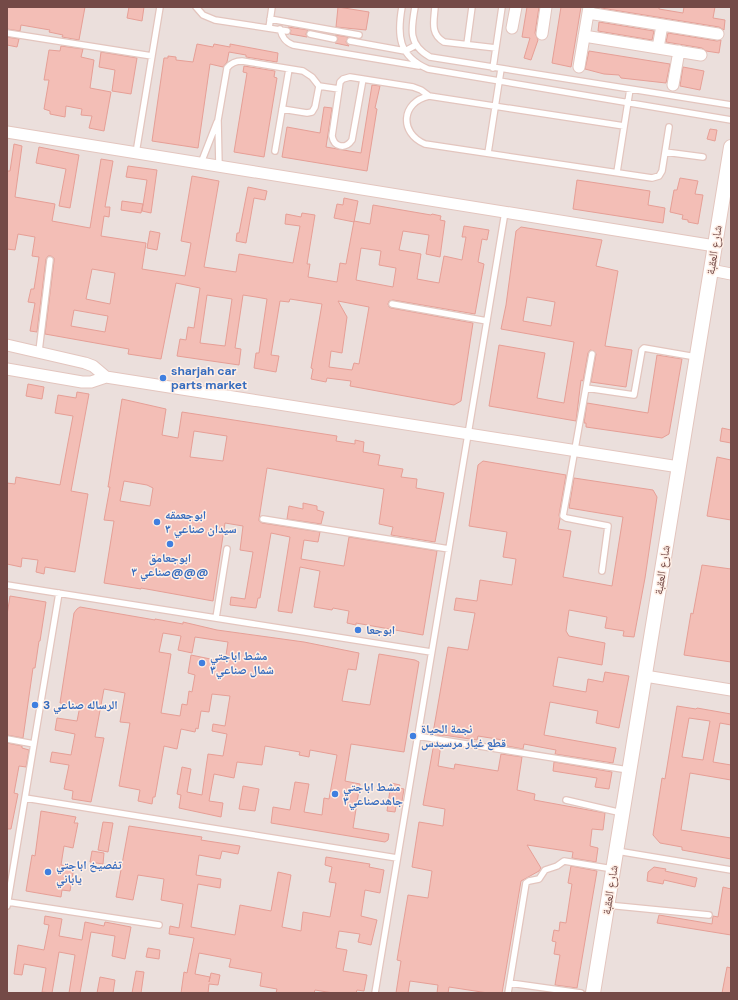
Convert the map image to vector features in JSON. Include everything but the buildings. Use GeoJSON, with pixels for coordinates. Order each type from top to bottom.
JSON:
{"type":"FeatureCollection","features":[{"type":"Feature","properties":{"kind":"street"},"geometry":{"type":"LineString","coordinates":[[512,28],[516,7]]}},
{"type":"Feature","properties":{"kind":"street"},"geometry":{"type":"LineString","coordinates":[[542,34],[546,7]]}},
{"type":"Feature","properties":{"kind":"street"},"geometry":{"type":"LineString","coordinates":[[579,67],[589,10],[662,25],[718,34]]}},
{"type":"Feature","properties":{"kind":"street"},"geometry":{"type":"LineString","coordinates":[[658,48],[662,25]]}},
{"type":"Feature","properties":{"kind":"street"},"geometry":{"type":"LineString","coordinates":[[584,36],[701,55]]}},
{"type":"Feature","properties":{"kind":"street"},"geometry":{"type":"LineString","coordinates":[[673,85],[679,52]]}},
{"type":"Feature","properties":{"kind":"street"},"geometry":{"type":"LineString","coordinates":[[7,132],[715,246]]}},
{"type":"Feature","properties":{"kind":"street","name":"شارع العقبة"},"geometry":{"type":"LineString","coordinates":[[593,993],[731,149]]}},
{"type":"Feature","properties":{"kind":"street"},"geometry":{"type":"LineString","coordinates":[[711,270],[731,274]]}},
{"type":"Feature","properties":{"kind":"street"},"geometry":{"type":"LineString","coordinates":[[7,345],[39,351],[85,363],[106,377]]}},
{"type":"Feature","properties":{"kind":"street"},"geometry":{"type":"LineString","coordinates":[[7,369],[82,382],[91,382],[106,377],[679,467]]}},
{"type":"Feature","properties":{"kind":"street"},"geometry":{"type":"LineString","coordinates":[[644,676],[731,690]]}},
{"type":"Feature","properties":{"kind":"lane"},"geometry":{"type":"LineString","coordinates":[[136,152],[160,7]]}},
{"type":"Feature","properties":{"kind":"lane"},"geometry":{"type":"LineString","coordinates":[[196,7],[203,14],[215,20],[287,30]]}},
{"type":"Feature","properties":{"kind":"lane"},"geometry":{"type":"LineString","coordinates":[[269,28],[272,7]]}},
{"type":"Feature","properties":{"kind":"lane"},"geometry":{"type":"LineString","coordinates":[[402,7],[399,33],[401,42],[409,57],[421,67]]}},
{"type":"Feature","properties":{"kind":"lane"},"geometry":{"type":"LineString","coordinates":[[415,7],[412,32],[416,44],[420,50],[430,57],[731,105]]}},
{"type":"Feature","properties":{"kind":"lane"},"geometry":{"type":"LineString","coordinates":[[435,7],[433,27],[436,36],[444,42],[496,48]]}},
{"type":"Feature","properties":{"kind":"lane"},"geometry":{"type":"LineString","coordinates":[[467,44],[472,7]]}},
{"type":"Feature","properties":{"kind":"lane"},"geometry":{"type":"LineString","coordinates":[[493,68],[502,7]]}},
{"type":"Feature","properties":{"kind":"lane"},"geometry":{"type":"LineString","coordinates":[[270,20],[359,35]]}},
{"type":"Feature","properties":{"kind":"lane"},"geometry":{"type":"LineString","coordinates":[[280,29],[285,40],[293,45],[421,67],[434,71],[731,120]]}},
{"type":"Feature","properties":{"kind":"lane"},"geometry":{"type":"LineString","coordinates":[[7,33],[152,56]]}},
{"type":"Feature","properties":{"kind":"lane"},"geometry":{"type":"LineString","coordinates":[[310,34],[334,38]]}},
{"type":"Feature","properties":{"kind":"lane"},"geometry":{"type":"LineString","coordinates":[[350,41],[405,51],[416,44]]}},
{"type":"Feature","properties":{"kind":"lane"},"geometry":{"type":"LineString","coordinates":[[219,166],[218,120],[227,68],[230,65],[238,61],[242,61],[289,69],[308,74],[316,81],[319,86],[315,107],[312,112],[307,113],[282,109]]}},
{"type":"Feature","properties":{"kind":"lane"},"geometry":{"type":"LineString","coordinates":[[275,151],[289,69]]}},
{"type":"Feature","properties":{"kind":"lane"},"geometry":{"type":"LineString","coordinates":[[488,153],[501,69]]}},
{"type":"Feature","properties":{"kind":"lane"},"geometry":{"type":"LineString","coordinates":[[363,79],[352,140],[349,144],[340,147],[333,140],[332,136],[340,82],[346,77],[363,79],[413,87],[421,90],[428,96]]}},
{"type":"Feature","properties":{"kind":"lane"},"geometry":{"type":"LineString","coordinates":[[319,86],[339,89]]}},
{"type":"Feature","properties":{"kind":"lane"},"geometry":{"type":"LineString","coordinates":[[617,172],[630,89]]}},
{"type":"Feature","properties":{"kind":"lane"},"geometry":{"type":"LineString","coordinates":[[624,126],[428,96],[421,97],[415,101],[407,114],[408,129],[412,136],[425,144],[656,178],[661,174],[669,127]]}},
{"type":"Feature","properties":{"kind":"lane"},"geometry":{"type":"LineString","coordinates":[[201,163],[218,120]]}},
{"type":"Feature","properties":{"kind":"lane"},"geometry":{"type":"LineString","coordinates":[[665,152],[703,157]]}},
{"type":"Feature","properties":{"kind":"lane"},"geometry":{"type":"LineString","coordinates":[[374,993],[505,212]]}},
{"type":"Feature","properties":{"kind":"lane"},"geometry":{"type":"LineString","coordinates":[[39,351],[50,260]]}},
{"type":"Feature","properties":{"kind":"lane"},"geometry":{"type":"LineString","coordinates":[[392,304],[487,321]]}},
{"type":"Feature","properties":{"kind":"lane"},"geometry":{"type":"LineString","coordinates":[[586,388],[634,394],[636,392],[642,350],[644,348],[697,357]]}},
{"type":"Feature","properties":{"kind":"lane"},"geometry":{"type":"LineString","coordinates":[[592,354],[564,516],[566,518],[608,526],[602,571]]}},
{"type":"Feature","properties":{"kind":"lane"},"geometry":{"type":"LineString","coordinates":[[263,519],[448,549]]}},
{"type":"Feature","properties":{"kind":"lane"},"geometry":{"type":"LineString","coordinates":[[216,618],[227,549]]}},
{"type":"Feature","properties":{"kind":"lane"},"geometry":{"type":"LineString","coordinates":[[7,585],[431,652]]}},
{"type":"Feature","properties":{"kind":"lane"},"geometry":{"type":"LineString","coordinates":[[59,593],[25,798],[8,889],[7,904],[159,924]]}},
{"type":"Feature","properties":{"kind":"lane"},"geometry":{"type":"LineString","coordinates":[[417,736],[629,770]]}},
{"type":"Feature","properties":{"kind":"lane"},"geometry":{"type":"LineString","coordinates":[[7,739],[34,744]]}},
{"type":"Feature","properties":{"kind":"lane"},"geometry":{"type":"LineString","coordinates":[[25,798],[397,858]]}},
{"type":"Feature","properties":{"kind":"lane"},"geometry":{"type":"LineString","coordinates":[[566,800],[622,813]]}},
{"type":"Feature","properties":{"kind":"lane"},"geometry":{"type":"LineString","coordinates":[[616,851],[731,870]]}},
{"type":"Feature","properties":{"kind":"lane"},"geometry":{"type":"LineString","coordinates":[[508,993],[526,883],[539,879],[545,870],[554,868],[564,861],[613,869]]}},
{"type":"Feature","properties":{"kind":"lane"},"geometry":{"type":"LineString","coordinates":[[607,905],[709,915]]}},
{"type":"Feature","properties":{"kind":"lane"},"geometry":{"type":"LineString","coordinates":[[510,983],[581,993]]}},
{"type":"Feature","properties":{"kind":"shaded area"},"geometry":{"type":"Polygon","coordinates":[[[7,7],[731,7],[731,993],[7,993],[7,7]]]}},
{"type":"Feature","properties":{"kind":"place","name":"sharjah car parts market"},"geometry":{"type":"Point","coordinates":[163,378]}},
{"type":"Feature","properties":{"kind":"place","name":"ابوجعمقه سيدان صناعي ٣"},"geometry":{"type":"Point","coordinates":[157,522]}},
{"type":"Feature","properties":{"kind":"place","name":"ابوجعامق صناعي ٣@@@"},"geometry":{"type":"Point","coordinates":[170,544]}},
{"type":"Feature","properties":{"kind":"place","name":"ابوجعا"},"geometry":{"type":"Point","coordinates":[358,630]}},
{"type":"Feature","properties":{"kind":"place","name":"مشط اباجتي شمال صناعي٣"},"geometry":{"type":"Point","coordinates":[202,663]}},
{"type":"Feature","properties":{"kind":"place","name":"الرساله صناعي 3"},"geometry":{"type":"Point","coordinates":[35,705]}},
{"type":"Feature","properties":{"kind":"place","name":"نجمة الحياة قطع غيار مرسيدس"},"geometry":{"type":"Point","coordinates":[413,736]}},
{"type":"Feature","properties":{"kind":"place","name":"مشط اباجتي جاهدصناعي٣"},"geometry":{"type":"Point","coordinates":[335,794]}},
{"type":"Feature","properties":{"kind":"place","name":"تفصيخ اباجتي ياباني"},"geometry":{"type":"Point","coordinates":[48,872]}}]}
